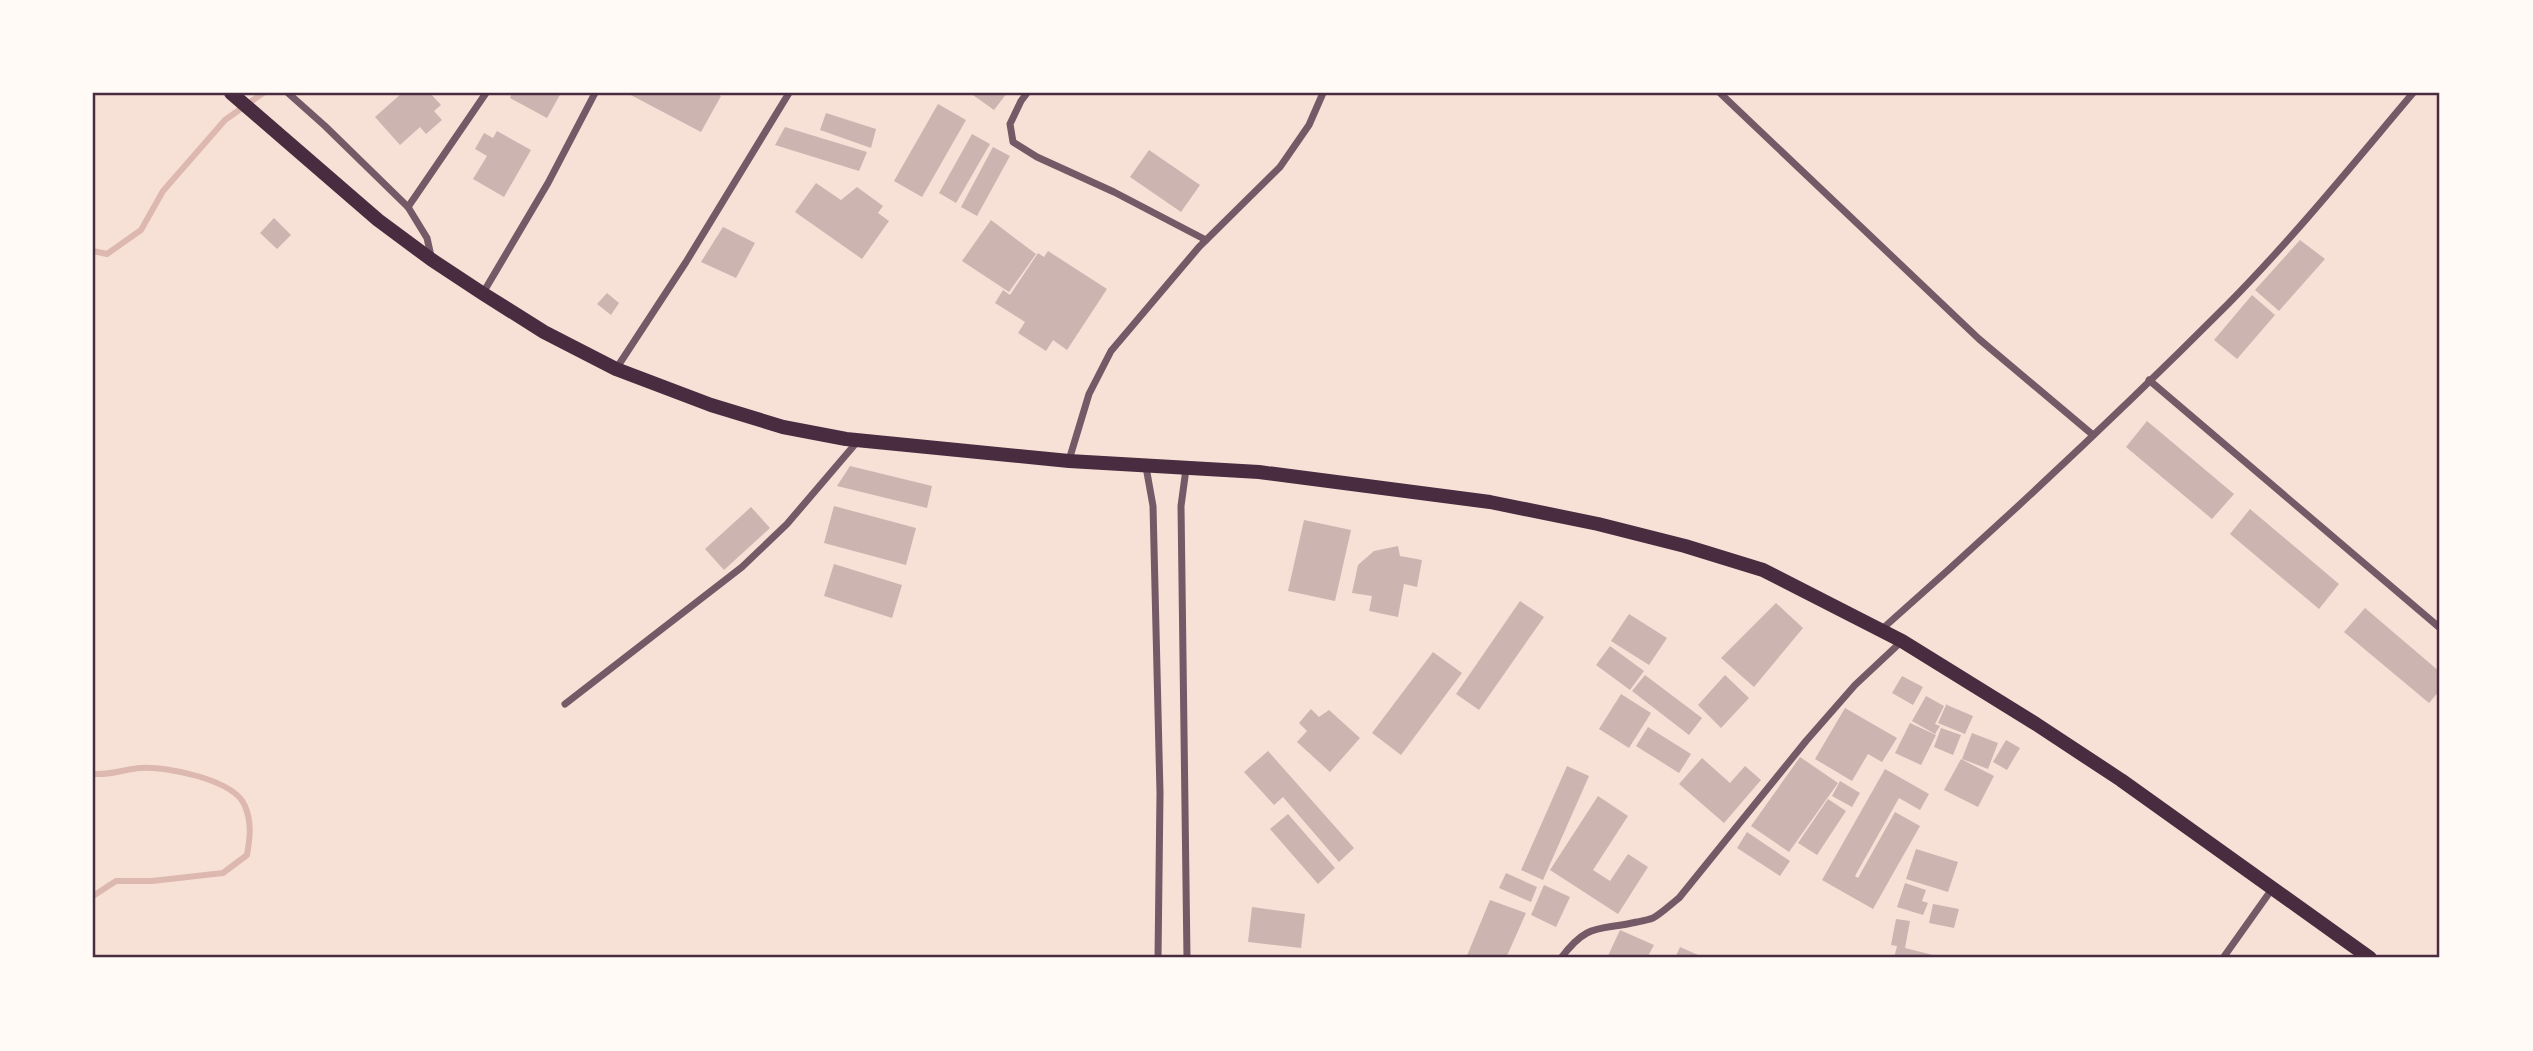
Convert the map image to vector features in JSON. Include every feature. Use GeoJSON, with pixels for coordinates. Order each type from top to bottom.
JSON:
{"type":"FeatureCollection","features":[{"type":"Feature","properties":{"kind":"main road"},"geometry":{"type":"LineString","coordinates":[[231,93],[341,189],[432,260],[482,293],[544,332],[616,369],[711,405],[783,427],[858,440],[1069,461],[1259,472],[1462,499],[1598,524],[1685,546],[1763,570],[1902,641],[2110,773],[2370,958]]}},
{"type":"Feature","properties":{"kind":"street"},"geometry":{"type":"LineString","coordinates":[[288,93],[408,207],[427,238],[432,260]]}},
{"type":"Feature","properties":{"kind":"street"},"geometry":{"type":"LineString","coordinates":[[408,207],[486,93]]}},
{"type":"Feature","properties":{"kind":"street"},"geometry":{"type":"LineString","coordinates":[[482,293],[548,183],[595,93]]}},
{"type":"Feature","properties":{"kind":"street"},"geometry":{"type":"LineString","coordinates":[[616,369],[686,262],[789,93]]}},
{"type":"Feature","properties":{"kind":"street"},"geometry":{"type":"LineString","coordinates":[[1027,93],[1010,124],[1013,142],[1037,157],[1114,192],[1206,240]]}},
{"type":"Feature","properties":{"kind":"street"},"geometry":{"type":"LineString","coordinates":[[1069,461],[1089,394],[1111,351],[1149,303],[1206,240],[1280,167],[1309,125],[1323,93]]}},
{"type":"Feature","properties":{"kind":"street"},"geometry":{"type":"LineString","coordinates":[[1720,93],[1979,339],[2092,435]]}},
{"type":"Feature","properties":{"kind":"street"},"geometry":{"type":"LineString","coordinates":[[1881,630],[1994,530],[2229,303],[2312,214],[2413,93]]}},
{"type":"Feature","properties":{"kind":"street"},"geometry":{"type":"LineString","coordinates":[[2149,380],[2440,628]]}},
{"type":"Feature","properties":{"kind":"street"},"geometry":{"type":"LineString","coordinates":[[565,704],[742,568],[787,524],[858,440]]}},
{"type":"Feature","properties":{"kind":"street"},"geometry":{"type":"LineString","coordinates":[[1146,467],[1153,506],[1160,793],[1157,958]]}},
{"type":"Feature","properties":{"kind":"street"},"geometry":{"type":"LineString","coordinates":[[1186,469],[1181,506],[1187,958]]}},
{"type":"Feature","properties":{"kind":"street"},"geometry":{"type":"LineString","coordinates":[[1561,958],[1573,942],[1587,932],[1603,926],[1624,925],[1653,918],[1679,898],[1806,741],[1856,685],[1902,641]]}},
{"type":"Feature","properties":{"kind":"street"},"geometry":{"type":"LineString","coordinates":[[2223,958],[2273,888]]}},
{"type":"Feature","properties":{"kind":"building"},"geometry":{"type":"Polygon","coordinates":[[[402,93],[430,93],[441,105],[434,111],[442,120],[426,134],[420,127],[400,145],[375,117],[402,93]]]}},
{"type":"Feature","properties":{"kind":"building"},"geometry":{"type":"Polygon","coordinates":[[[512,93],[561,93],[547,118],[510,98],[512,93]]]}},
{"type":"Feature","properties":{"kind":"building"},"geometry":{"type":"Polygon","coordinates":[[[627,93],[715,93],[721,96],[701,132],[627,93]]]}},
{"type":"Feature","properties":{"kind":"building"},"geometry":{"type":"Polygon","coordinates":[[[970,93],[1007,93],[994,110],[970,93]]]}},
{"type":"Feature","properties":{"kind":"building"},"geometry":{"type":"Polygon","coordinates":[[[938,104],[966,120],[922,197],[894,181],[938,104]]]}},
{"type":"Feature","properties":{"kind":"building"},"geometry":{"type":"Polygon","coordinates":[[[826,113],[876,129],[871,148],[820,130],[826,113]]]}},
{"type":"Feature","properties":{"kind":"building"},"geometry":{"type":"Polygon","coordinates":[[[785,127],[867,152],[859,171],[775,145],[785,127]]]}},
{"type":"Feature","properties":{"kind":"building"},"geometry":{"type":"Polygon","coordinates":[[[497,131],[531,150],[504,197],[473,179],[487,156],[475,149],[484,133],[493,138],[497,131]]]}},
{"type":"Feature","properties":{"kind":"building"},"geometry":{"type":"Polygon","coordinates":[[[972,134],[990,144],[956,203],[939,193],[972,134]]]}},
{"type":"Feature","properties":{"kind":"building"},"geometry":{"type":"Polygon","coordinates":[[[993,147],[1010,156],[977,216],[961,207],[993,147]]]}},
{"type":"Feature","properties":{"kind":"building"},"geometry":{"type":"Polygon","coordinates":[[[1149,150],[1200,185],[1181,212],[1130,177],[1149,150]]]}},
{"type":"Feature","properties":{"kind":"building"},"geometry":{"type":"Polygon","coordinates":[[[816,183],[841,200],[857,187],[883,206],[878,213],[889,221],[862,259],[795,212],[816,183]]]}},
{"type":"Feature","properties":{"kind":"building"},"geometry":{"type":"Polygon","coordinates":[[[274,218],[291,235],[277,249],[260,233],[274,218]]]}},
{"type":"Feature","properties":{"kind":"building"},"geometry":{"type":"Polygon","coordinates":[[[991,220],[1036,254],[1009,292],[962,261],[991,220]]]}},
{"type":"Feature","properties":{"kind":"building"},"geometry":{"type":"Polygon","coordinates":[[[723,227],[755,243],[736,278],[701,262],[723,227]]]}},
{"type":"Feature","properties":{"kind":"building"},"geometry":{"type":"Polygon","coordinates":[[[2300,240],[2325,259],[2279,311],[2255,290],[2300,240]]]}},
{"type":"Feature","properties":{"kind":"building"},"geometry":{"type":"Polygon","coordinates":[[[1048,251],[1107,289],[1067,350],[1053,340],[1046,351],[1018,333],[1025,322],[995,303],[1003,290],[1010,295],[1038,253],[1044,257],[1048,251]]]}},
{"type":"Feature","properties":{"kind":"building"},"geometry":{"type":"Polygon","coordinates":[[[607,293],[619,303],[611,315],[597,304],[607,293]]]}},
{"type":"Feature","properties":{"kind":"building"},"geometry":{"type":"Polygon","coordinates":[[[2252,295],[2275,315],[2237,359],[2214,340],[2252,295]]]}},
{"type":"Feature","properties":{"kind":"building"},"geometry":{"type":"Polygon","coordinates":[[[2147,421],[2234,494],[2212,519],[2126,447],[2147,421]]]}},
{"type":"Feature","properties":{"kind":"building"},"geometry":{"type":"Polygon","coordinates":[[[850,466],[932,486],[927,508],[837,486],[850,466]]]}},
{"type":"Feature","properties":{"kind":"building"},"geometry":{"type":"Polygon","coordinates":[[[834,506],[916,528],[906,565],[824,543],[834,506]]]}},
{"type":"Feature","properties":{"kind":"building"},"geometry":{"type":"Polygon","coordinates":[[[751,507],[770,528],[724,570],[705,549],[751,507]]]}},
{"type":"Feature","properties":{"kind":"building"},"geometry":{"type":"Polygon","coordinates":[[[2250,509],[2339,584],[2319,609],[2230,534],[2250,509]]]}},
{"type":"Feature","properties":{"kind":"building"},"geometry":{"type":"Polygon","coordinates":[[[1304,520],[1351,530],[1335,601],[1288,591],[1304,520]]]}},
{"type":"Feature","properties":{"kind":"building"},"geometry":{"type":"Polygon","coordinates":[[[1398,546],[1400,556],[1422,560],[1417,587],[1404,584],[1398,617],[1369,611],[1372,596],[1352,593],[1358,565],[1374,551],[1398,546]]]}},
{"type":"Feature","properties":{"kind":"building"},"geometry":{"type":"Polygon","coordinates":[[[834,564],[902,585],[892,618],[824,596],[834,564]]]}},
{"type":"Feature","properties":{"kind":"building"},"geometry":{"type":"Polygon","coordinates":[[[1520,601],[1544,617],[1479,710],[1456,694],[1520,601]]]}},
{"type":"Feature","properties":{"kind":"building"},"geometry":{"type":"Polygon","coordinates":[[[1776,603],[1803,628],[1754,687],[1721,658],[1776,603]]]}},
{"type":"Feature","properties":{"kind":"building"},"geometry":{"type":"Polygon","coordinates":[[[2365,608],[2440,672],[2440,690],[2429,703],[2344,632],[2365,608]]]}},
{"type":"Feature","properties":{"kind":"building"},"geometry":{"type":"Polygon","coordinates":[[[1629,614],[1667,638],[1649,665],[1611,641],[1629,614]]]}},
{"type":"Feature","properties":{"kind":"building"},"geometry":{"type":"Polygon","coordinates":[[[1610,646],[1644,671],[1630,690],[1596,665],[1610,646]]]}},
{"type":"Feature","properties":{"kind":"building"},"geometry":{"type":"Polygon","coordinates":[[[1433,652],[1462,673],[1401,755],[1372,733],[1433,652]]]}},
{"type":"Feature","properties":{"kind":"building"},"geometry":{"type":"Polygon","coordinates":[[[1645,675],[1702,718],[1689,735],[1632,691],[1645,675]]]}},
{"type":"Feature","properties":{"kind":"building"},"geometry":{"type":"Polygon","coordinates":[[[1725,675],[1749,698],[1721,728],[1698,705],[1725,675]]]}},
{"type":"Feature","properties":{"kind":"building"},"geometry":{"type":"Polygon","coordinates":[[[1902,676],[1923,687],[1913,705],[1892,693],[1902,676]]]}},
{"type":"Feature","properties":{"kind":"building"},"geometry":{"type":"Polygon","coordinates":[[[1621,694],[1651,713],[1629,748],[1599,729],[1621,694]]]}},
{"type":"Feature","properties":{"kind":"building"},"geometry":{"type":"Polygon","coordinates":[[[1926,696],[1944,706],[1935,724],[1940,726],[1935,734],[1912,721],[1926,696]]]}},
{"type":"Feature","properties":{"kind":"building"},"geometry":{"type":"Polygon","coordinates":[[[1947,703],[1973,716],[1965,734],[1938,723],[1947,703]]]}},
{"type":"Feature","properties":{"kind":"building"},"geometry":{"type":"Polygon","coordinates":[[[1845,708],[1897,738],[1882,762],[1868,754],[1852,781],[1815,759],[1845,708]]]}},
{"type":"Feature","properties":{"kind":"building"},"geometry":{"type":"Polygon","coordinates":[[[1311,709],[1319,717],[1329,710],[1360,738],[1330,772],[1297,742],[1307,731],[1299,723],[1311,709]]]}},
{"type":"Feature","properties":{"kind":"building"},"geometry":{"type":"Polygon","coordinates":[[[1910,723],[1936,735],[1921,765],[1895,753],[1910,723]]]}},
{"type":"Feature","properties":{"kind":"building"},"geometry":{"type":"Polygon","coordinates":[[[1648,727],[1691,754],[1679,773],[1636,746],[1648,727]]]}},
{"type":"Feature","properties":{"kind":"building"},"geometry":{"type":"Polygon","coordinates":[[[1941,728],[1961,735],[1953,755],[1934,747],[1941,728]]]}},
{"type":"Feature","properties":{"kind":"building"},"geometry":{"type":"Polygon","coordinates":[[[1972,733],[1998,743],[1988,769],[1962,759],[1972,733]]]}},
{"type":"Feature","properties":{"kind":"building"},"geometry":{"type":"Polygon","coordinates":[[[2006,740],[2020,748],[2007,770],[1993,762],[2006,740]]]}},
{"type":"Feature","properties":{"kind":"building"},"geometry":{"type":"Polygon","coordinates":[[[1268,751],[1354,848],[1339,862],[1283,797],[1274,805],[1244,772],[1268,751]]]}},
{"type":"Feature","properties":{"kind":"building"},"geometry":{"type":"Polygon","coordinates":[[[1800,757],[1838,783],[1789,852],[1751,826],[1800,757]]]}},
{"type":"Feature","properties":{"kind":"building"},"geometry":{"type":"Polygon","coordinates":[[[1702,758],[1730,783],[1745,766],[1761,780],[1724,823],[1679,784],[1702,758]]]}},
{"type":"Feature","properties":{"kind":"building"},"geometry":{"type":"Polygon","coordinates":[[[1961,759],[1994,776],[1978,807],[1944,790],[1961,759]]]}},
{"type":"Feature","properties":{"kind":"building"},"geometry":{"type":"Polygon","coordinates":[[[1567,766],[1589,776],[1543,880],[1521,870],[1567,766]]]}},
{"type":"Feature","properties":{"kind":"building"},"geometry":{"type":"Polygon","coordinates":[[[1885,769],[1929,794],[1920,810],[1899,798],[1855,876],[1858,878],[1895,812],[1920,826],[1873,909],[1822,880],[1885,769]]]}},
{"type":"Feature","properties":{"kind":"building"},"geometry":{"type":"Polygon","coordinates":[[[1840,781],[1860,793],[1852,807],[1832,796],[1840,781]]]}},
{"type":"Feature","properties":{"kind":"building"},"geometry":{"type":"Polygon","coordinates":[[[1598,796],[1628,816],[1593,870],[1610,881],[1628,854],[1648,867],[1618,914],[1550,870],[1598,796]]]}},
{"type":"Feature","properties":{"kind":"building"},"geometry":{"type":"Polygon","coordinates":[[[1828,799],[1846,811],[1817,855],[1798,843],[1828,799]]]}},
{"type":"Feature","properties":{"kind":"building"},"geometry":{"type":"Polygon","coordinates":[[[1288,814],[1335,868],[1318,884],[1270,829],[1288,814]]]}},
{"type":"Feature","properties":{"kind":"building"},"geometry":{"type":"Polygon","coordinates":[[[1747,832],[1790,861],[1780,876],[1737,848],[1747,832]]]}},
{"type":"Feature","properties":{"kind":"building"},"geometry":{"type":"Polygon","coordinates":[[[1916,849],[1958,862],[1948,892],[1906,879],[1916,849]]]}},
{"type":"Feature","properties":{"kind":"building"},"geometry":{"type":"Polygon","coordinates":[[[1506,873],[1537,887],[1531,902],[1499,888],[1506,873]]]}},
{"type":"Feature","properties":{"kind":"building"},"geometry":{"type":"Polygon","coordinates":[[[1905,883],[1926,890],[1922,901],[1928,903],[1923,915],[1897,907],[1905,883]]]}},
{"type":"Feature","properties":{"kind":"building"},"geometry":{"type":"Polygon","coordinates":[[[1544,885],[1570,897],[1556,927],[1531,915],[1544,885]]]}},
{"type":"Feature","properties":{"kind":"building"},"geometry":{"type":"Polygon","coordinates":[[[1490,900],[1526,913],[1506,958],[1466,958],[1490,900]]]}},
{"type":"Feature","properties":{"kind":"building"},"geometry":{"type":"Polygon","coordinates":[[[1933,904],[1959,909],[1954,928],[1929,923],[1933,904]]]}},
{"type":"Feature","properties":{"kind":"building"},"geometry":{"type":"Polygon","coordinates":[[[1252,907],[1305,914],[1301,948],[1248,942],[1252,907]]]}},
{"type":"Feature","properties":{"kind":"building"},"geometry":{"type":"Polygon","coordinates":[[[1896,919],[1910,921],[1905,948],[1945,958],[1894,958],[1897,946],[1891,945],[1896,919]]]}},
{"type":"Feature","properties":{"kind":"building"},"geometry":{"type":"Polygon","coordinates":[[[1620,930],[1654,945],[1647,958],[1607,958],[1620,930]]]}},
{"type":"Feature","properties":{"kind":"building"},"geometry":{"type":"Polygon","coordinates":[[[1680,947],[1705,958],[1675,958],[1680,947]]]}},
{"type":"Feature","properties":{"kind":"waterway"},"geometry":{"type":"LineString","coordinates":[[93,251],[107,254],[141,230],[163,191],[225,120],[263,93]]}},
{"type":"Feature","properties":{"kind":"waterway"},"geometry":{"type":"LineString","coordinates":[[93,774],[153,768],[199,776],[215,782],[239,797],[245,806],[250,830],[247,855],[223,873],[152,881],[116,881],[93,896]]}},
{"type":"Feature","properties":{"kind":"waterway"},"geometry":{"type":"LineString","coordinates":[[310,958],[317,958]]}}]}
